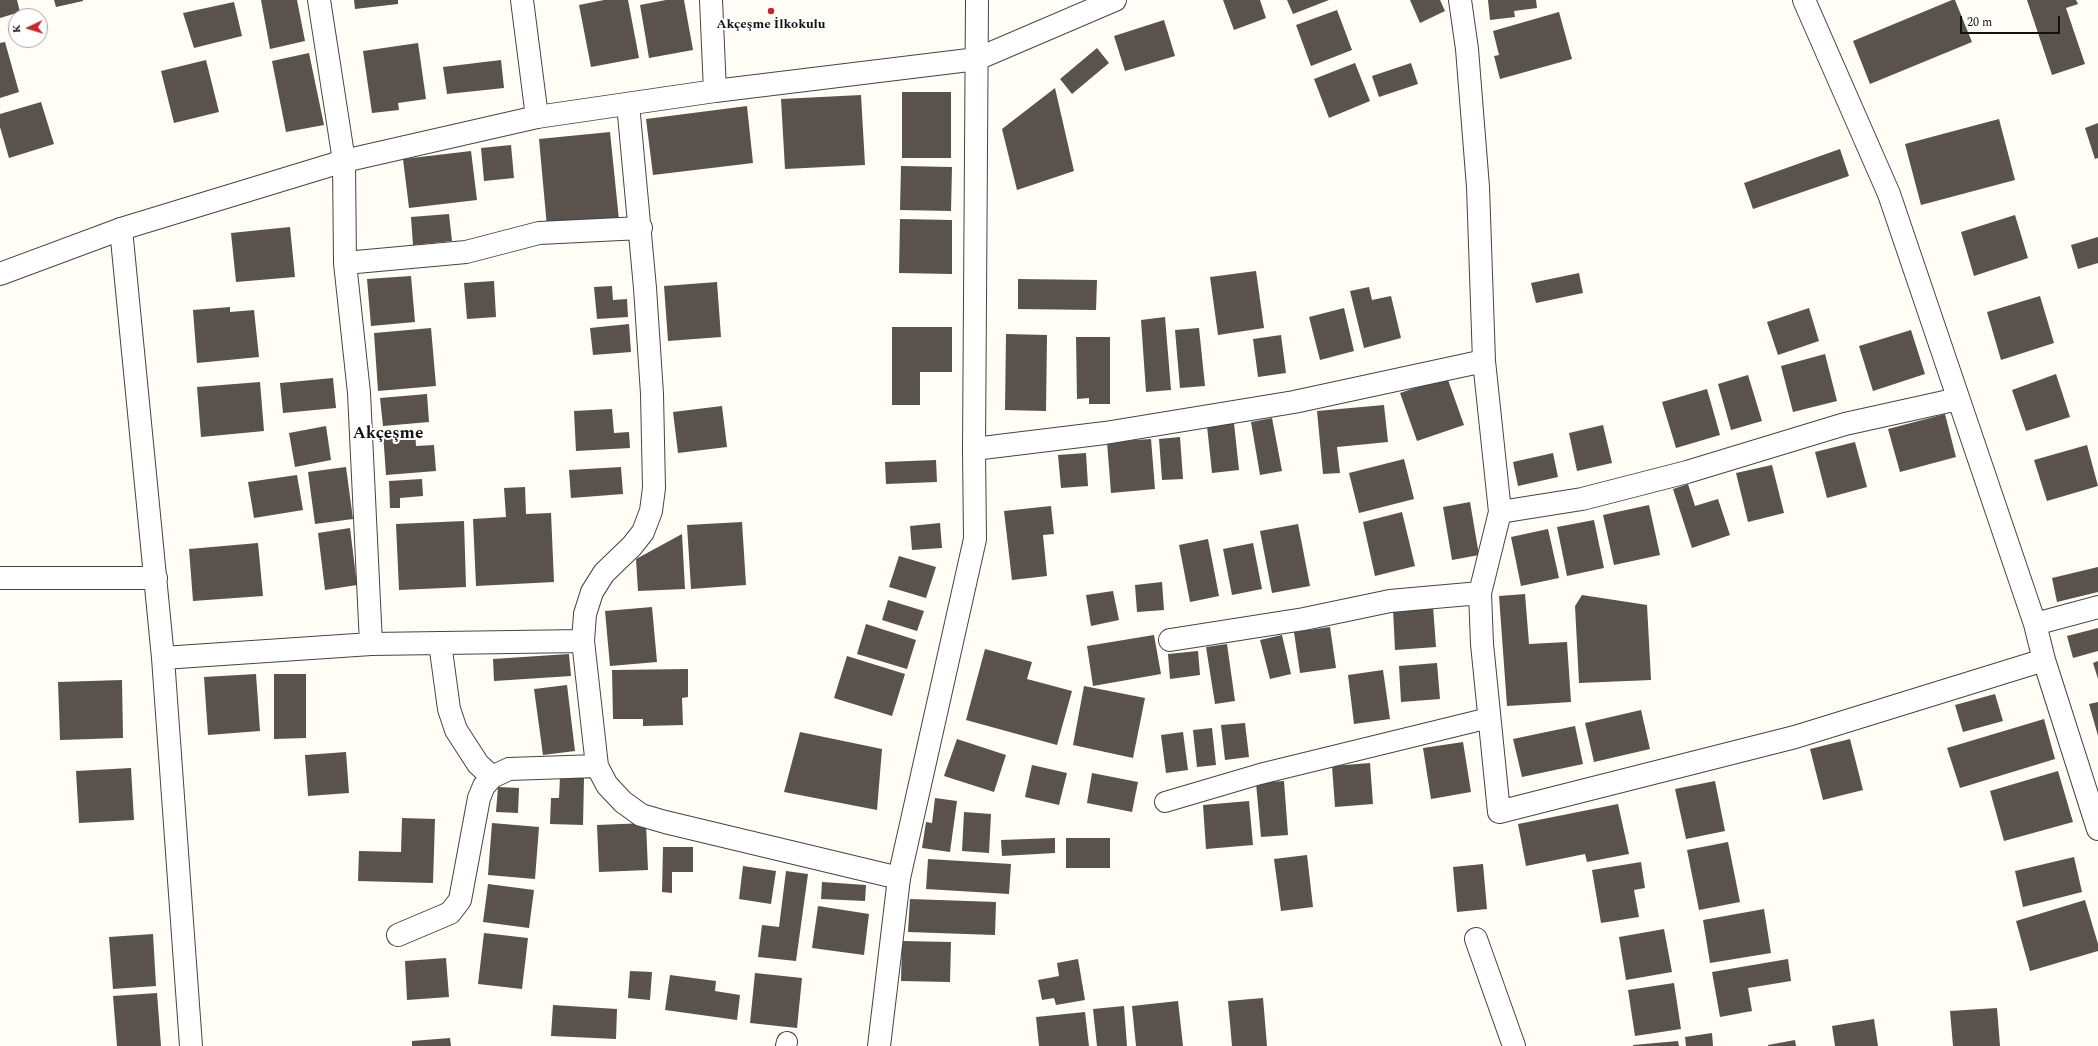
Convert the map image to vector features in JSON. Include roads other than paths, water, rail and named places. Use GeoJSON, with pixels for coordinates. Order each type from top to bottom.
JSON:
{"type":"FeatureCollection","features":[{"type":"Feature","properties":{"kind":"street"},"geometry":{"type":"LineString","coordinates":[[319,0],[344,162],[345,263],[360,393],[371,644]]}},
{"type":"Feature","properties":{"kind":"street"},"geometry":{"type":"LineString","coordinates":[[522,0],[537,117]]}},
{"type":"Feature","properties":{"kind":"street"},"geometry":{"type":"LineString","coordinates":[[711,0],[715,91]]}},
{"type":"Feature","properties":{"kind":"street"},"geometry":{"type":"LineString","coordinates":[[879,1046],[899,878],[975,539],[974,449],[977,0]]}},
{"type":"Feature","properties":{"kind":"street"},"geometry":{"type":"LineString","coordinates":[[0,274],[121,229],[344,162],[537,117],[715,91],[977,59],[1115,0]]}},
{"type":"Feature","properties":{"kind":"street"},"geometry":{"type":"LineString","coordinates":[[1460,0],[1467,49],[1478,187],[1484,361],[1500,512],[1480,593],[1489,718],[1500,812],[1795,738],[2044,660]]}},
{"type":"Feature","properties":{"kind":"street"},"geometry":{"type":"LineString","coordinates":[[1804,0],[1889,194],[2035,624],[2044,660],[2098,829]]}},
{"type":"Feature","properties":{"kind":"street"},"geometry":{"type":"LineString","coordinates":[[628,104],[641,228],[652,394],[654,488],[651,510],[642,532],[632,546],[604,574],[592,592],[585,614],[583,641],[597,766],[607,785],[623,802],[641,815],[739,841],[899,878]]}},
{"type":"Feature","properties":{"kind":"street"},"geometry":{"type":"LineString","coordinates":[[345,263],[466,252],[539,233],[641,228]]}},
{"type":"Feature","properties":{"kind":"street"},"geometry":{"type":"LineString","coordinates":[[121,229],[163,658],[191,1046]]}},
{"type":"Feature","properties":{"kind":"street"},"geometry":{"type":"LineString","coordinates":[[974,449],[1105,433],[1294,402],[1484,361]]}},
{"type":"Feature","properties":{"kind":"street"},"geometry":{"type":"LineString","coordinates":[[1500,512],[1582,499],[1687,472],[1845,424],[1958,399]]}},
{"type":"Feature","properties":{"kind":"street"},"geometry":{"type":"LineString","coordinates":[[0,578],[156,578]]}},
{"type":"Feature","properties":{"kind":"street"},"geometry":{"type":"LineString","coordinates":[[1170,640],[1304,619],[1390,601],[1480,593]]}},
{"type":"Feature","properties":{"kind":"street"},"geometry":{"type":"LineString","coordinates":[[2035,624],[2098,607]]}},
{"type":"Feature","properties":{"kind":"street"},"geometry":{"type":"LineString","coordinates":[[163,658],[371,644],[583,641]]}},
{"type":"Feature","properties":{"kind":"street"},"geometry":{"type":"LineString","coordinates":[[440,643],[449,709],[456,730],[478,764],[492,777]]}},
{"type":"Feature","properties":{"kind":"street"},"geometry":{"type":"LineString","coordinates":[[398,935],[450,913],[460,900],[479,798],[484,786],[492,777],[509,769],[597,766]]}},
{"type":"Feature","properties":{"kind":"street"},"geometry":{"type":"LineString","coordinates":[[1476,939],[1514,1046]]}},
{"type":"Feature","properties":{"kind":"lane"},"geometry":{"type":"LineString","coordinates":[[1165,802],[1260,774],[1489,718]]}},
{"type":"Feature","properties":{"kind":"place","name":"Akçeşme İlkokulu"},"geometry":{"type":"Point","coordinates":[771,11]}},
{"type":"Feature","properties":{"kind":"district","name":"Akçeşme"},"geometry":{"type":"Point","coordinates":[388,435]}}]}
